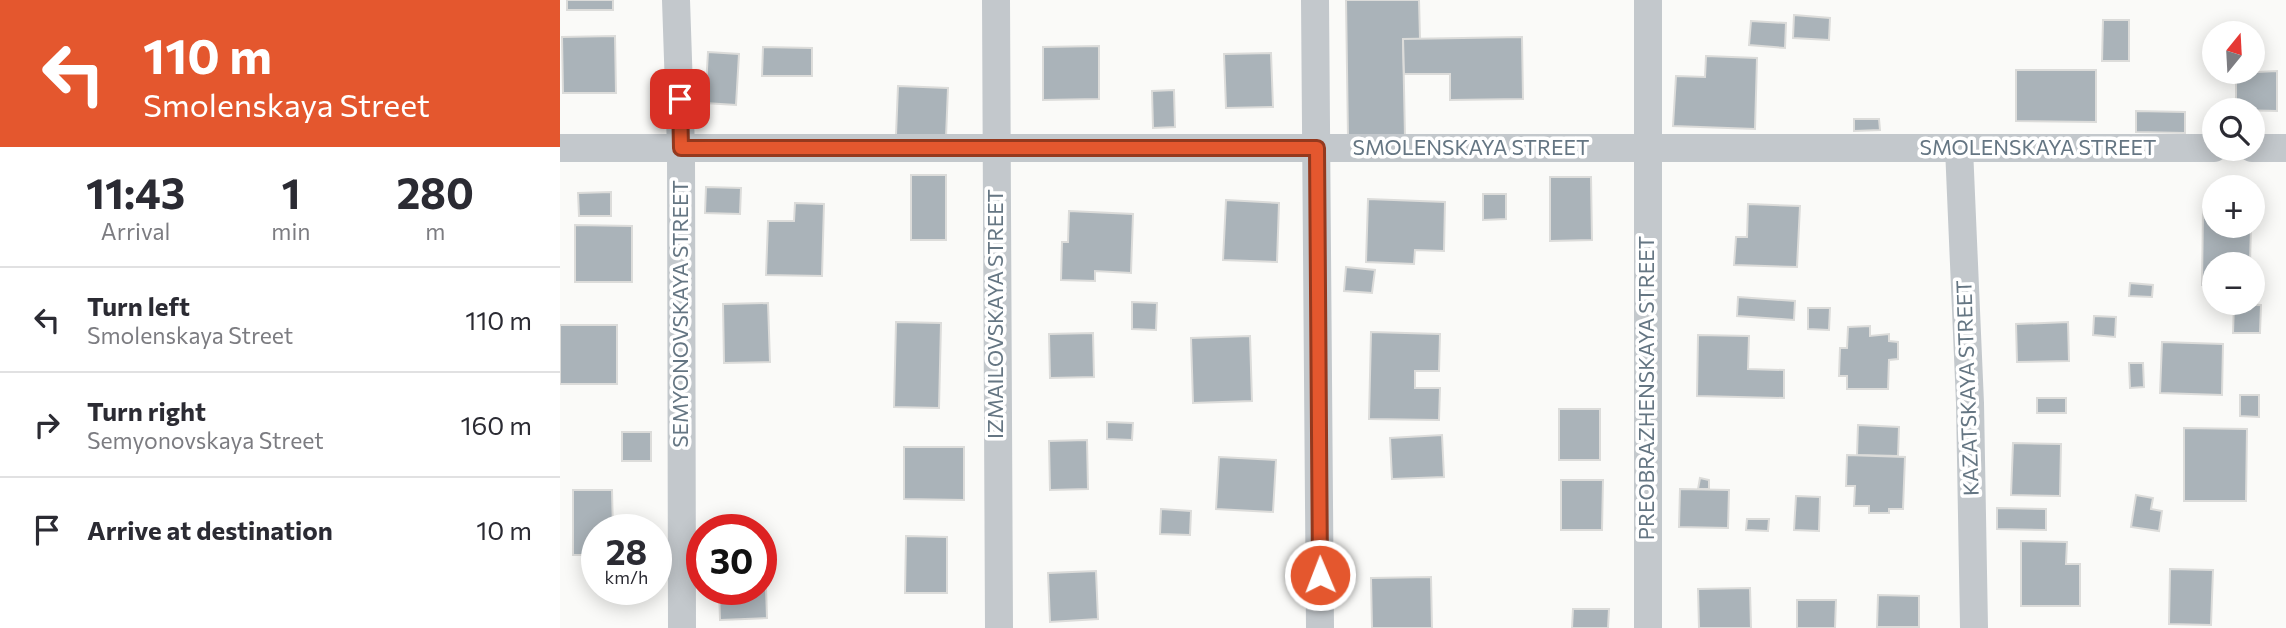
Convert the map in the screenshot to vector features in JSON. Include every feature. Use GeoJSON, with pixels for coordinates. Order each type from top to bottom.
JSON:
{"type":"FeatureCollection","features":[{"type":"Feature","properties":{"kind":"street","name":"SEMYONOVSKAYA STREET"},"geometry":{"type":"LineString","coordinates":[[677,0],[681,148],[682,628]]}},
{"type":"Feature","properties":{"kind":"street","name":"IZMAILOVSKAYA STREET"},"geometry":{"type":"LineString","coordinates":[[996,0],[999,628]]}},
{"type":"Feature","properties":{"kind":"street"},"geometry":{"type":"LineString","coordinates":[[1315,0],[1320,628]]}},
{"type":"Feature","properties":{"kind":"street","name":"PREOBRAZHENSKAYA STREET"},"geometry":{"type":"LineString","coordinates":[[1648,0],[1648,628]]}},
{"type":"Feature","properties":{"kind":"street","name":"SMOLENSKAYA STREET"},"geometry":{"type":"LineString","coordinates":[[560,148],[2202,148]]}},
{"type":"Feature","properties":{"kind":"street","name":"KAZATSKAYA STREET"},"geometry":{"type":"LineString","coordinates":[[1959,148],[1970,403],[1974,628]]}},
{"type":"Feature","properties":{"kind":"street"},"geometry":{"type":"LineString","coordinates":[[2265,148],[2286,148]]}},
{"type":"Feature","properties":{"kind":"building"},"geometry":{"type":"Polygon","coordinates":[[[567,0],[613,0],[613,10],[567,10],[567,0]]]}},
{"type":"Feature","properties":{"kind":"building"},"geometry":{"type":"Polygon","coordinates":[[[1346,0],[1419,0],[1420,39],[1403,39],[1405,137],[1348,138],[1346,0]]]}},
{"type":"Feature","properties":{"kind":"building"},"geometry":{"type":"Polygon","coordinates":[[[1794,15],[1830,18],[1829,40],[1793,38],[1794,15]]]}},
{"type":"Feature","properties":{"kind":"building"},"geometry":{"type":"Polygon","coordinates":[[[2103,20],[2129,20],[2129,61],[2102,61],[2103,20]]]}},
{"type":"Feature","properties":{"kind":"building"},"geometry":{"type":"Polygon","coordinates":[[[1751,21],[1786,23],[1785,48],[1749,45],[1751,21]]]}},
{"type":"Feature","properties":{"kind":"building"},"geometry":{"type":"Polygon","coordinates":[[[615,36],[616,93],[563,93],[562,37],[615,36]]]}},
{"type":"Feature","properties":{"kind":"building"},"geometry":{"type":"Polygon","coordinates":[[[1522,37],[1523,99],[1450,100],[1450,74],[1404,74],[1403,39],[1522,37]]]}},
{"type":"Feature","properties":{"kind":"building"},"geometry":{"type":"Polygon","coordinates":[[[1099,46],[1099,99],[1043,100],[1043,47],[1099,46]]]}},
{"type":"Feature","properties":{"kind":"building"},"geometry":{"type":"Polygon","coordinates":[[[763,47],[812,48],[812,76],[762,76],[763,47]]]}},
{"type":"Feature","properties":{"kind":"building"},"geometry":{"type":"Polygon","coordinates":[[[708,52],[739,54],[736,105],[705,103],[708,52]]]}},
{"type":"Feature","properties":{"kind":"building"},"geometry":{"type":"Polygon","coordinates":[[[1271,53],[1273,107],[1226,108],[1224,54],[1271,53]]]}},
{"type":"Feature","properties":{"kind":"building"},"geometry":{"type":"Polygon","coordinates":[[[1706,56],[1757,58],[1755,129],[1673,126],[1676,76],[1705,77],[1706,56]]]}},
{"type":"Feature","properties":{"kind":"building"},"geometry":{"type":"Polygon","coordinates":[[[2016,70],[2096,70],[2096,122],[2016,121],[2016,70]]]}},
{"type":"Feature","properties":{"kind":"building"},"geometry":{"type":"Polygon","coordinates":[[[2277,71],[2277,111],[2265,111],[2265,98],[2236,98],[2236,84],[2265,84],[2265,72],[2277,71]]]}},
{"type":"Feature","properties":{"kind":"building"},"geometry":{"type":"Polygon","coordinates":[[[898,86],[948,88],[946,137],[896,135],[898,86]]]}},
{"type":"Feature","properties":{"kind":"building"},"geometry":{"type":"Polygon","coordinates":[[[1174,90],[1175,127],[1153,128],[1152,91],[1174,90]]]}},
{"type":"Feature","properties":{"kind":"building"},"geometry":{"type":"Polygon","coordinates":[[[2136,111],[2185,112],[2185,133],[2136,132],[2136,111]]]}},
{"type":"Feature","properties":{"kind":"building"},"geometry":{"type":"Polygon","coordinates":[[[1854,119],[1879,119],[1880,130],[1854,131],[1854,119]]]}},
{"type":"Feature","properties":{"kind":"building"},"geometry":{"type":"Polygon","coordinates":[[[911,175],[946,175],[946,240],[911,240],[911,175]]]}},
{"type":"Feature","properties":{"kind":"building"},"geometry":{"type":"Polygon","coordinates":[[[1550,177],[1591,177],[1592,240],[1550,241],[1550,177]]]}},
{"type":"Feature","properties":{"kind":"building"},"geometry":{"type":"Polygon","coordinates":[[[706,187],[741,188],[740,214],[705,213],[706,187]]]}},
{"type":"Feature","properties":{"kind":"building"},"geometry":{"type":"Polygon","coordinates":[[[611,192],[611,216],[579,216],[578,193],[611,192]]]}},
{"type":"Feature","properties":{"kind":"building"},"geometry":{"type":"Polygon","coordinates":[[[1483,194],[1506,194],[1506,219],[1483,220],[1483,194]]]}},
{"type":"Feature","properties":{"kind":"building"},"geometry":{"type":"Polygon","coordinates":[[[1368,199],[1445,202],[1444,251],[1415,250],[1414,264],[1366,262],[1368,199]]]}},
{"type":"Feature","properties":{"kind":"building"},"geometry":{"type":"Polygon","coordinates":[[[1226,200],[1279,203],[1277,262],[1223,260],[1226,200]]]}},
{"type":"Feature","properties":{"kind":"building"},"geometry":{"type":"Polygon","coordinates":[[[795,203],[824,204],[822,276],[766,275],[768,221],[794,221],[795,203]]]}},
{"type":"Feature","properties":{"kind":"building"},"geometry":{"type":"Polygon","coordinates":[[[1748,204],[1800,206],[1797,267],[1734,265],[1736,237],[1747,237],[1748,204]]]}},
{"type":"Feature","properties":{"kind":"building"},"geometry":{"type":"Polygon","coordinates":[[[1069,211],[1133,214],[1131,273],[1095,271],[1095,281],[1061,280],[1062,242],[1068,242],[1069,211]]]}},
{"type":"Feature","properties":{"kind":"building"},"geometry":{"type":"Polygon","coordinates":[[[575,225],[632,226],[632,282],[575,282],[575,225]]]}},
{"type":"Feature","properties":{"kind":"building"},"geometry":{"type":"Polygon","coordinates":[[[2203,238],[2251,238],[2250,252],[2202,252],[2203,238]]]}},
{"type":"Feature","properties":{"kind":"building"},"geometry":{"type":"Polygon","coordinates":[[[1346,267],[1375,270],[1372,293],[1344,291],[1346,267]]]}},
{"type":"Feature","properties":{"kind":"building"},"geometry":{"type":"Polygon","coordinates":[[[2130,283],[2153,285],[2152,297],[2129,296],[2130,283]]]}},
{"type":"Feature","properties":{"kind":"building"},"geometry":{"type":"Polygon","coordinates":[[[1738,297],[1795,301],[1794,320],[1737,316],[1738,297]]]}},
{"type":"Feature","properties":{"kind":"building"},"geometry":{"type":"Polygon","coordinates":[[[1132,302],[1157,303],[1156,330],[1132,329],[1132,302]]]}},
{"type":"Feature","properties":{"kind":"building"},"geometry":{"type":"Polygon","coordinates":[[[768,303],[770,362],[724,363],[723,304],[768,303]]]}},
{"type":"Feature","properties":{"kind":"building"},"geometry":{"type":"Polygon","coordinates":[[[1808,308],[1830,308],[1829,330],[1808,329],[1808,308]]]}},
{"type":"Feature","properties":{"kind":"building"},"geometry":{"type":"Polygon","coordinates":[[[2234,315],[2261,315],[2260,333],[2233,333],[2234,315]]]}},
{"type":"Feature","properties":{"kind":"building"},"geometry":{"type":"Polygon","coordinates":[[[2094,316],[2116,317],[2115,337],[2093,335],[2094,316]]]}},
{"type":"Feature","properties":{"kind":"building"},"geometry":{"type":"Polygon","coordinates":[[[896,322],[941,323],[939,408],[894,407],[896,322]]]}},
{"type":"Feature","properties":{"kind":"building"},"geometry":{"type":"Polygon","coordinates":[[[2068,322],[2069,361],[2017,362],[2016,324],[2068,322]]]}},
{"type":"Feature","properties":{"kind":"building"},"geometry":{"type":"Polygon","coordinates":[[[560,325],[617,325],[617,384],[560,384],[560,325]]]}},
{"type":"Feature","properties":{"kind":"building"},"geometry":{"type":"Polygon","coordinates":[[[1870,326],[1870,336],[1889,334],[1889,341],[1898,342],[1898,359],[1889,360],[1888,389],[1847,389],[1847,376],[1839,376],[1840,348],[1847,348],[1848,327],[1870,326]]]}},
{"type":"Feature","properties":{"kind":"building"},"geometry":{"type":"Polygon","coordinates":[[[1371,332],[1440,334],[1439,371],[1415,371],[1415,388],[1440,388],[1439,420],[1369,419],[1371,332]]]}},
{"type":"Feature","properties":{"kind":"building"},"geometry":{"type":"Polygon","coordinates":[[[1093,333],[1094,377],[1050,378],[1049,334],[1093,333]]]}},
{"type":"Feature","properties":{"kind":"building"},"geometry":{"type":"Polygon","coordinates":[[[1698,335],[1749,336],[1748,369],[1784,370],[1784,398],[1697,396],[1698,335]]]}},
{"type":"Feature","properties":{"kind":"building"},"geometry":{"type":"Polygon","coordinates":[[[1250,336],[1252,401],[1193,403],[1191,338],[1250,336]]]}},
{"type":"Feature","properties":{"kind":"building"},"geometry":{"type":"Polygon","coordinates":[[[2162,342],[2223,344],[2222,395],[2160,393],[2162,342]]]}},
{"type":"Feature","properties":{"kind":"building"},"geometry":{"type":"Polygon","coordinates":[[[2129,363],[2143,363],[2144,387],[2130,388],[2129,363]]]}},
{"type":"Feature","properties":{"kind":"building"},"geometry":{"type":"Polygon","coordinates":[[[2240,395],[2259,395],[2259,417],[2240,416],[2240,395]]]}},
{"type":"Feature","properties":{"kind":"building"},"geometry":{"type":"Polygon","coordinates":[[[2037,398],[2066,398],[2066,413],[2037,413],[2037,398]]]}},
{"type":"Feature","properties":{"kind":"building"},"geometry":{"type":"Polygon","coordinates":[[[1559,409],[1600,409],[1600,460],[1559,460],[1559,409]]]}},
{"type":"Feature","properties":{"kind":"building"},"geometry":{"type":"Polygon","coordinates":[[[1107,422],[1133,423],[1132,440],[1107,439],[1107,422]]]}},
{"type":"Feature","properties":{"kind":"building"},"geometry":{"type":"Polygon","coordinates":[[[1858,425],[1899,427],[1898,456],[1857,455],[1858,425]]]}},
{"type":"Feature","properties":{"kind":"building"},"geometry":{"type":"Polygon","coordinates":[[[2184,428],[2247,429],[2246,501],[2184,501],[2184,428]]]}},
{"type":"Feature","properties":{"kind":"building"},"geometry":{"type":"Polygon","coordinates":[[[622,432],[651,432],[651,461],[622,461],[622,432]]]}},
{"type":"Feature","properties":{"kind":"building"},"geometry":{"type":"Polygon","coordinates":[[[1442,435],[1444,477],[1392,479],[1390,438],[1442,435]]]}},
{"type":"Feature","properties":{"kind":"building"},"geometry":{"type":"Polygon","coordinates":[[[1087,440],[1088,489],[1050,490],[1049,441],[1087,440]]]}},
{"type":"Feature","properties":{"kind":"building"},"geometry":{"type":"Polygon","coordinates":[[[2013,443],[2061,444],[2060,496],[2011,495],[2013,443]]]}},
{"type":"Feature","properties":{"kind":"building"},"geometry":{"type":"Polygon","coordinates":[[[904,447],[964,447],[964,500],[904,499],[904,447]]]}},
{"type":"Feature","properties":{"kind":"building"},"geometry":{"type":"Polygon","coordinates":[[[1847,455],[1905,457],[1903,509],[1889,509],[1889,513],[1869,513],[1869,506],[1854,506],[1855,486],[1846,486],[1847,455]]]}},
{"type":"Feature","properties":{"kind":"building"},"geometry":{"type":"Polygon","coordinates":[[[1219,457],[1276,460],[1273,512],[1216,509],[1219,457]]]}},
{"type":"Feature","properties":{"kind":"building"},"geometry":{"type":"Polygon","coordinates":[[[1700,478],[1709,480],[1709,489],[1698,489],[1700,478]]]}},
{"type":"Feature","properties":{"kind":"building"},"geometry":{"type":"Polygon","coordinates":[[[1561,480],[1603,480],[1602,530],[1561,530],[1561,480]]]}},
{"type":"Feature","properties":{"kind":"building"},"geometry":{"type":"Polygon","coordinates":[[[1680,489],[1729,490],[1728,528],[1679,527],[1680,489]]]}},
{"type":"Feature","properties":{"kind":"building"},"geometry":{"type":"Polygon","coordinates":[[[573,490],[612,490],[613,514],[581,514],[581,555],[573,555],[573,490]]]}},
{"type":"Feature","properties":{"kind":"building"},"geometry":{"type":"Polygon","coordinates":[[[2136,495],[2153,498],[2151,509],[2162,511],[2159,531],[2131,527],[2136,495]]]}},
{"type":"Feature","properties":{"kind":"building"},"geometry":{"type":"Polygon","coordinates":[[[1796,496],[1820,497],[1819,531],[1794,530],[1796,496]]]}},
{"type":"Feature","properties":{"kind":"building"},"geometry":{"type":"Polygon","coordinates":[[[1997,508],[2046,509],[2046,530],[1997,529],[1997,508]]]}},
{"type":"Feature","properties":{"kind":"building"},"geometry":{"type":"Polygon","coordinates":[[[1161,509],[1191,511],[1190,535],[1160,534],[1161,509]]]}},
{"type":"Feature","properties":{"kind":"building"},"geometry":{"type":"Polygon","coordinates":[[[1747,519],[1769,519],[1768,531],[1746,530],[1747,519]]]}},
{"type":"Feature","properties":{"kind":"building"},"geometry":{"type":"Polygon","coordinates":[[[906,536],[947,537],[947,593],[905,593],[906,536]]]}},
{"type":"Feature","properties":{"kind":"building"},"geometry":{"type":"Polygon","coordinates":[[[2021,541],[2067,542],[2066,564],[2080,564],[2080,606],[2021,606],[2021,541]]]}},
{"type":"Feature","properties":{"kind":"building"},"geometry":{"type":"Polygon","coordinates":[[[2170,569],[2213,570],[2211,625],[2169,624],[2170,569]]]}},
{"type":"Feature","properties":{"kind":"building"},"geometry":{"type":"Polygon","coordinates":[[[1096,571],[1098,619],[1050,622],[1048,573],[1096,571]]]}},
{"type":"Feature","properties":{"kind":"building"},"geometry":{"type":"Polygon","coordinates":[[[1431,577],[1432,628],[1372,628],[1371,578],[1431,577]]]}},
{"type":"Feature","properties":{"kind":"building"},"geometry":{"type":"Polygon","coordinates":[[[1750,588],[1751,628],[1699,628],[1698,589],[1750,588]]]}},
{"type":"Feature","properties":{"kind":"building"},"geometry":{"type":"Polygon","coordinates":[[[1878,595],[1919,596],[1919,627],[1877,627],[1878,595]]]}},
{"type":"Feature","properties":{"kind":"building"},"geometry":{"type":"Polygon","coordinates":[[[1797,600],[1836,600],[1835,628],[1797,628],[1797,600]]]}},
{"type":"Feature","properties":{"kind":"building"},"geometry":{"type":"Polygon","coordinates":[[[720,605],[767,605],[767,618],[720,620],[720,605]]]}},
{"type":"Feature","properties":{"kind":"building"},"geometry":{"type":"Polygon","coordinates":[[[1573,609],[1609,609],[1608,628],[1572,628],[1573,609]]]}},
{"type":"Feature","properties":{"kind":"route"},"geometry":{"type":"LineString","coordinates":[[680,99],[681,148],[1317,148],[1320,575]]}}]}
